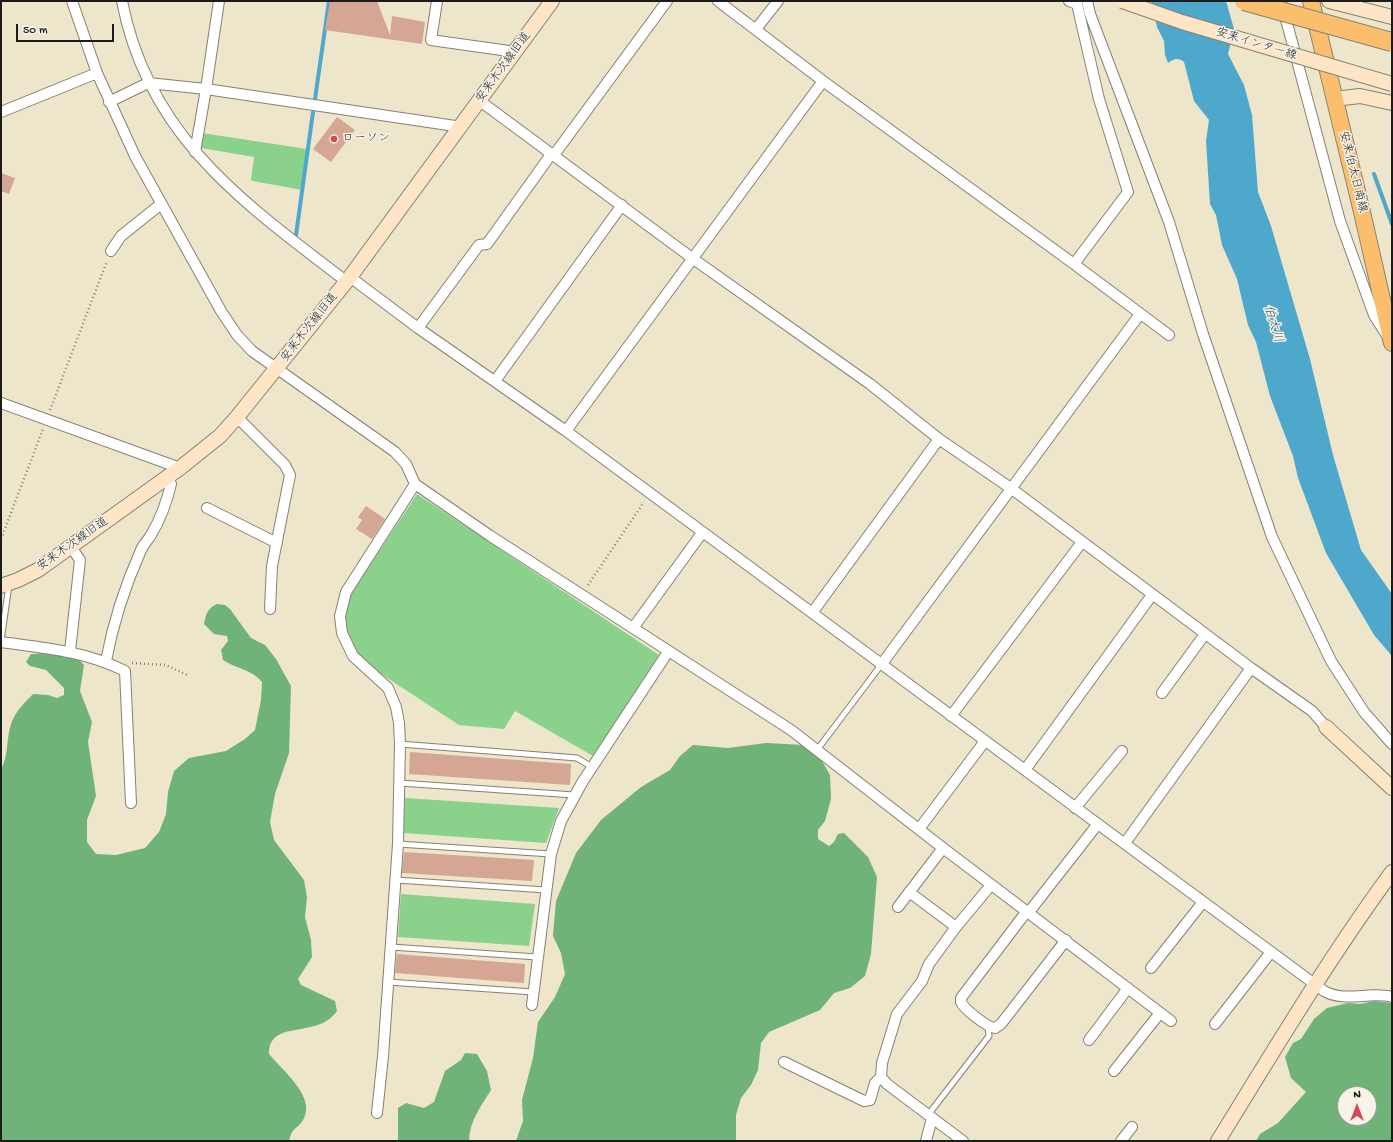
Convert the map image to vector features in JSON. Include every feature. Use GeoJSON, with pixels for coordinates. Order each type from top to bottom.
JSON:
{"type":"FeatureCollection","features":[{"type":"Feature","properties":{"kind":"highway"},"geometry":{"type":"LineString","coordinates":[[1244,1],[1392,42]]}},
{"type":"Feature","properties":{"kind":"highway"},"geometry":{"type":"LineString","coordinates":[[1269,1],[1392,35]]}},
{"type":"Feature","properties":{"kind":"main road","name":"安来伯太日南線"},"geometry":{"type":"LineString","coordinates":[[1311,1],[1392,342]]}},
{"type":"Feature","properties":{"kind":"street"},"geometry":{"type":"LineString","coordinates":[[72,1],[97,73],[135,156],[214,299],[237,335],[252,351],[395,452],[406,464],[415,484],[489,535],[791,730],[1171,1022]]}},
{"type":"Feature","properties":{"kind":"street"},"geometry":{"type":"LineString","coordinates":[[122,1],[126,24],[148,83],[164,111],[195,152],[255,212],[348,279],[566,431],[649,494],[1025,770],[1097,825],[1125,843],[1315,984],[1332,995],[1343,997],[1380,995],[1392,997]]}},
{"type":"Feature","properties":{"kind":"street"},"geometry":{"type":"LineString","coordinates":[[195,152],[219,1]]}},
{"type":"Feature","properties":{"kind":"street"},"geometry":{"type":"LineString","coordinates":[[437,1],[431,40],[516,52]]}},
{"type":"Feature","properties":{"kind":"street","name":"安来木次線旧道"},"geometry":{"type":"LineString","coordinates":[[4,587],[38,570],[71,547],[180,468],[220,436],[277,369],[348,279],[462,127],[552,1]]}},
{"type":"Feature","properties":{"kind":"street"},"geometry":{"type":"LineString","coordinates":[[418,328],[479,245],[487,244],[667,1]]}},
{"type":"Feature","properties":{"kind":"street"},"geometry":{"type":"LineString","coordinates":[[718,1],[823,81],[1169,335]]}},
{"type":"Feature","properties":{"kind":"street"},"geometry":{"type":"LineString","coordinates":[[756,29],[778,1]]}},
{"type":"Feature","properties":{"kind":"street","name":"安来インター線"},"geometry":{"type":"LineString","coordinates":[[1122,1],[1189,25],[1392,84]]}},
{"type":"Feature","properties":{"kind":"street"},"geometry":{"type":"LineString","coordinates":[[1281,1],[1340,221],[1374,315],[1392,342]]}},
{"type":"Feature","properties":{"kind":"street"},"geometry":{"type":"LineString","coordinates":[[1329,1],[1392,17]]}},
{"type":"Feature","properties":{"kind":"street"},"geometry":{"type":"LineString","coordinates":[[1077,2],[1085,15],[1169,222],[1203,334],[1272,537],[1330,661],[1364,712],[1392,744]]}},
{"type":"Feature","properties":{"kind":"street"},"geometry":{"type":"LineString","coordinates":[[1074,264],[1128,192],[1099,99],[1085,15]]}},
{"type":"Feature","properties":{"kind":"street"},"geometry":{"type":"LineString","coordinates":[[1,112],[97,73]]}},
{"type":"Feature","properties":{"kind":"street"},"geometry":{"type":"LineString","coordinates":[[566,431],[823,81]]}},
{"type":"Feature","properties":{"kind":"street"},"geometry":{"type":"LineString","coordinates":[[110,102],[148,83],[462,127]]}},
{"type":"Feature","properties":{"kind":"street"},"geometry":{"type":"LineString","coordinates":[[1334,100],[1360,96],[1392,103]]}},
{"type":"Feature","properties":{"kind":"street"},"geometry":{"type":"LineString","coordinates":[[480,101],[692,258],[870,384],[939,439],[1012,489],[1152,595],[1312,711],[1326,727],[1392,788]]}},
{"type":"Feature","properties":{"kind":"street"},"geometry":{"type":"LineString","coordinates":[[111,251],[121,236],[161,204]]}},
{"type":"Feature","properties":{"kind":"street"},"geometry":{"type":"LineString","coordinates":[[494,380],[622,205]]}},
{"type":"Feature","properties":{"kind":"street"},"geometry":{"type":"LineString","coordinates":[[881,665],[1140,314]]}},
{"type":"Feature","properties":{"kind":"street"},"geometry":{"type":"LineString","coordinates":[[1,402],[180,468]]}},
{"type":"Feature","properties":{"kind":"street"},"geometry":{"type":"LineString","coordinates":[[237,417],[285,465],[290,475],[271,572],[270,608]]}},
{"type":"Feature","properties":{"kind":"street"},"geometry":{"type":"LineString","coordinates":[[812,613],[939,439]]}},
{"type":"Feature","properties":{"kind":"street"},"geometry":{"type":"LineString","coordinates":[[106,661],[111,637],[129,581],[142,548],[152,534],[168,495],[171,484],[167,477]]}},
{"type":"Feature","properties":{"kind":"street"},"geometry":{"type":"LineString","coordinates":[[377,1113],[379,1105],[396,880],[400,744],[396,707],[388,688],[353,656],[342,633],[340,616],[346,592],[415,484]]}},
{"type":"Feature","properties":{"kind":"street"},"geometry":{"type":"LineString","coordinates":[[207,508],[276,543]]}},
{"type":"Feature","properties":{"kind":"street"},"geometry":{"type":"LineString","coordinates":[[633,628],[702,533]]}},
{"type":"Feature","properties":{"kind":"street"},"geometry":{"type":"LineString","coordinates":[[951,716],[1082,542]]}},
{"type":"Feature","properties":{"kind":"street"},"geometry":{"type":"LineString","coordinates":[[70,651],[80,560],[71,547]]}},
{"type":"Feature","properties":{"kind":"street"},"geometry":{"type":"LineString","coordinates":[[1025,770],[1152,595]]}},
{"type":"Feature","properties":{"kind":"street"},"geometry":{"type":"LineString","coordinates":[[1162,693],[1205,634]]}},
{"type":"Feature","properties":{"kind":"street"},"geometry":{"type":"LineString","coordinates":[[1,642],[70,651],[106,661],[125,671],[131,803]]}},
{"type":"Feature","properties":{"kind":"street"},"geometry":{"type":"LineString","coordinates":[[532,1005],[551,854],[556,833],[574,795],[668,652]]}},
{"type":"Feature","properties":{"kind":"street"},"geometry":{"type":"LineString","coordinates":[[1125,843],[1251,668]]}},
{"type":"Feature","properties":{"kind":"street"},"geometry":{"type":"LineString","coordinates":[[919,829],[985,741]]}},
{"type":"Feature","properties":{"kind":"street"},"geometry":{"type":"LineString","coordinates":[[1076,808],[1122,751]]}},
{"type":"Feature","properties":{"kind":"street"},"geometry":{"type":"LineString","coordinates":[[1066,940],[1001,1024],[995,1028],[988,1026],[964,1008],[961,998],[1097,825]]}},
{"type":"Feature","properties":{"kind":"street"},"geometry":{"type":"LineString","coordinates":[[898,907],[943,848]]}},
{"type":"Feature","properties":{"kind":"street"},"geometry":{"type":"LineString","coordinates":[[1218,1141],[1315,984],[1360,915],[1392,872]]}},
{"type":"Feature","properties":{"kind":"street"},"geometry":{"type":"LineString","coordinates":[[784,1062],[864,1101],[870,1100],[876,1083],[881,1077],[882,1063],[897,1014],[922,981],[929,964],[956,927],[991,885]]}},
{"type":"Feature","properties":{"kind":"street"},"geometry":{"type":"LineString","coordinates":[[910,892],[956,927]]}},
{"type":"Feature","properties":{"kind":"street"},"geometry":{"type":"LineString","coordinates":[[1151,968],[1203,902]]}},
{"type":"Feature","properties":{"kind":"street"},"geometry":{"type":"LineString","coordinates":[[1215,1024],[1271,952]]}},
{"type":"Feature","properties":{"kind":"street"},"geometry":{"type":"LineString","coordinates":[[1089,1040],[1128,988]]}},
{"type":"Feature","properties":{"kind":"street"},"geometry":{"type":"LineString","coordinates":[[1114,1071],[1160,1013]]}},
{"type":"Feature","properties":{"kind":"street"},"geometry":{"type":"LineString","coordinates":[[881,1077],[887,1084],[963,1141]]}},
{"type":"Feature","properties":{"kind":"street"},"geometry":{"type":"LineString","coordinates":[[926,1141],[930,1116]]}},
{"type":"Feature","properties":{"kind":"street"},"geometry":{"type":"LineString","coordinates":[[1121,1141],[1132,1126]]}},
{"type":"Feature","properties":{"kind":"lane"},"geometry":{"type":"LineString","coordinates":[[1,642],[4,587]]}},
{"type":"Feature","properties":{"kind":"lane"},"geometry":{"type":"LineString","coordinates":[[817,750],[881,665]]}},
{"type":"Feature","properties":{"kind":"lane"},"geometry":{"type":"LineString","coordinates":[[400,744],[577,758],[592,767]]}},
{"type":"Feature","properties":{"kind":"lane"},"geometry":{"type":"LineString","coordinates":[[400,783],[574,795]]}},
{"type":"Feature","properties":{"kind":"lane"},"geometry":{"type":"LineString","coordinates":[[398,844],[551,854]]}},
{"type":"Feature","properties":{"kind":"lane"},"geometry":{"type":"LineString","coordinates":[[396,880],[546,890]]}},
{"type":"Feature","properties":{"kind":"lane"},"geometry":{"type":"LineString","coordinates":[[390,947],[537,957]]}},
{"type":"Feature","properties":{"kind":"lane"},"geometry":{"type":"LineString","coordinates":[[388,982],[533,992]]}},
{"type":"Feature","properties":{"kind":"lane"},"geometry":{"type":"LineString","coordinates":[[930,1116],[989,1036],[988,1026]]}},
{"type":"Feature","properties":{"kind":"path"},"geometry":{"type":"LineString","coordinates":[[1,539],[111,251]]}},
{"type":"Feature","properties":{"kind":"path"},"geometry":{"type":"LineString","coordinates":[[582,594],[649,494]]}},
{"type":"Feature","properties":{"kind":"path"},"geometry":{"type":"LineString","coordinates":[[117,667],[132,663],[166,665],[188,675]]}},
{"type":"Feature","properties":{"kind":"green space"},"geometry":{"type":"Polygon","coordinates":[[[202,133],[307,149],[302,190],[251,180],[254,157],[201,148],[202,133]]]}},
{"type":"Feature","properties":{"kind":"green space"},"geometry":{"type":"Polygon","coordinates":[[[417,494],[659,655],[593,756],[515,711],[504,729],[459,725],[360,660],[344,631],[346,607],[353,591],[417,494]]]}},
{"type":"Feature","properties":{"kind":"green space"},"geometry":{"type":"Polygon","coordinates":[[[217,604],[225,605],[230,609],[251,638],[265,645],[276,659],[291,686],[289,753],[275,794],[270,822],[274,840],[304,880],[307,897],[305,917],[311,940],[312,957],[298,979],[301,985],[335,1001],[337,1011],[328,1020],[318,1025],[285,1032],[277,1036],[271,1043],[269,1054],[296,1084],[305,1101],[306,1110],[304,1118],[290,1136],[289,1141],[1,1141],[1,770],[4,764],[11,724],[23,704],[33,694],[48,695],[57,698],[64,695],[64,688],[46,670],[30,666],[26,662],[31,654],[50,653],[76,656],[84,665],[80,691],[92,722],[88,742],[96,796],[87,820],[87,842],[96,854],[116,855],[145,848],[159,832],[166,814],[168,792],[174,771],[189,758],[226,751],[245,739],[255,730],[261,700],[262,682],[253,674],[223,660],[221,650],[228,641],[227,636],[214,634],[204,624],[208,611],[211,607],[217,604]]]}},
{"type":"Feature","properties":{"kind":"green space"},"geometry":{"type":"Polygon","coordinates":[[[766,743],[804,745],[818,754],[830,775],[831,799],[825,821],[818,830],[818,839],[829,846],[834,842],[838,834],[844,833],[868,857],[877,877],[871,954],[865,976],[850,988],[834,993],[820,1010],[769,1032],[761,1043],[758,1070],[751,1085],[741,1098],[736,1115],[736,1141],[516,1141],[523,1121],[522,1100],[533,1058],[538,1022],[555,997],[565,974],[561,953],[553,936],[556,901],[576,853],[601,820],[641,787],[670,770],[680,756],[693,745],[728,748],[766,743]]]}},
{"type":"Feature","properties":{"kind":"green space"},"geometry":{"type":"Polygon","coordinates":[[[405,798],[559,808],[546,843],[403,833],[405,798]]]}},
{"type":"Feature","properties":{"kind":"green space"},"geometry":{"type":"Polygon","coordinates":[[[401,894],[535,904],[529,946],[398,937],[401,894]]]}},
{"type":"Feature","properties":{"kind":"green space"},"geometry":{"type":"Polygon","coordinates":[[[1374,1001],[1392,1003],[1392,1141],[1256,1141],[1260,1134],[1278,1123],[1306,1092],[1291,1078],[1285,1057],[1293,1043],[1301,1039],[1314,1019],[1327,1008],[1348,1003],[1360,1004],[1374,1001]]]}},
{"type":"Feature","properties":{"kind":"green space"},"geometry":{"type":"Polygon","coordinates":[[[465,1053],[477,1054],[487,1071],[491,1090],[473,1121],[469,1141],[398,1141],[398,1108],[406,1103],[424,1108],[434,1102],[445,1071],[461,1060],[465,1053]]]}},
{"type":"Feature","properties":{"kind":"water","name":"伯太川"},"geometry":{"type":"Polygon","coordinates":[[[1151,1],[1226,1],[1234,29],[1228,54],[1244,85],[1252,115],[1258,192],[1271,226],[1310,359],[1333,455],[1361,550],[1392,594],[1392,656],[1374,635],[1326,553],[1298,478],[1293,456],[1270,396],[1256,342],[1248,325],[1237,279],[1222,245],[1216,215],[1210,204],[1206,141],[1209,120],[1194,101],[1184,62],[1180,59],[1176,59],[1168,63],[1165,55],[1164,41],[1157,27],[1151,1]]]}},
{"type":"Feature","properties":{"kind":"building"},"geometry":{"type":"Polygon","coordinates":[[[330,1],[377,1],[390,35],[392,16],[425,22],[422,44],[325,30],[330,1]]]}},
{"type":"Feature","properties":{"kind":"building","name":"ローソン"},"geometry":{"type":"Polygon","coordinates":[[[337,117],[355,130],[331,162],[313,149],[337,117]]]}},
{"type":"Feature","properties":{"kind":"building"},"geometry":{"type":"Polygon","coordinates":[[[1,173],[15,178],[9,194],[1,191],[1,173]]]}},
{"type":"Feature","properties":{"kind":"building"},"geometry":{"type":"Polygon","coordinates":[[[366,506],[385,519],[372,539],[356,529],[362,520],[358,517],[366,506]]]}},
{"type":"Feature","properties":{"kind":"building"},"geometry":{"type":"Polygon","coordinates":[[[410,752],[571,764],[570,785],[409,774],[410,752]]]}},
{"type":"Feature","properties":{"kind":"building"},"geometry":{"type":"Polygon","coordinates":[[[404,852],[534,860],[532,881],[402,873],[404,852]]]}},
{"type":"Feature","properties":{"kind":"building"},"geometry":{"type":"Polygon","coordinates":[[[397,954],[525,964],[524,983],[395,973],[397,954]]]}},
{"type":"Feature","properties":{"kind":"waterway"},"geometry":{"type":"LineString","coordinates":[[315,99],[329,1]]}},
{"type":"Feature","properties":{"kind":"waterway"},"geometry":{"type":"LineString","coordinates":[[296,235],[313,112]]}},
{"type":"Feature","properties":{"kind":"waterway"},"geometry":{"type":"LineString","coordinates":[[1374,174],[1392,224]]}},
{"type":"Feature","properties":{"kind":"place","name":"ローソン"},"geometry":{"type":"Point","coordinates":[334,139]}}]}
